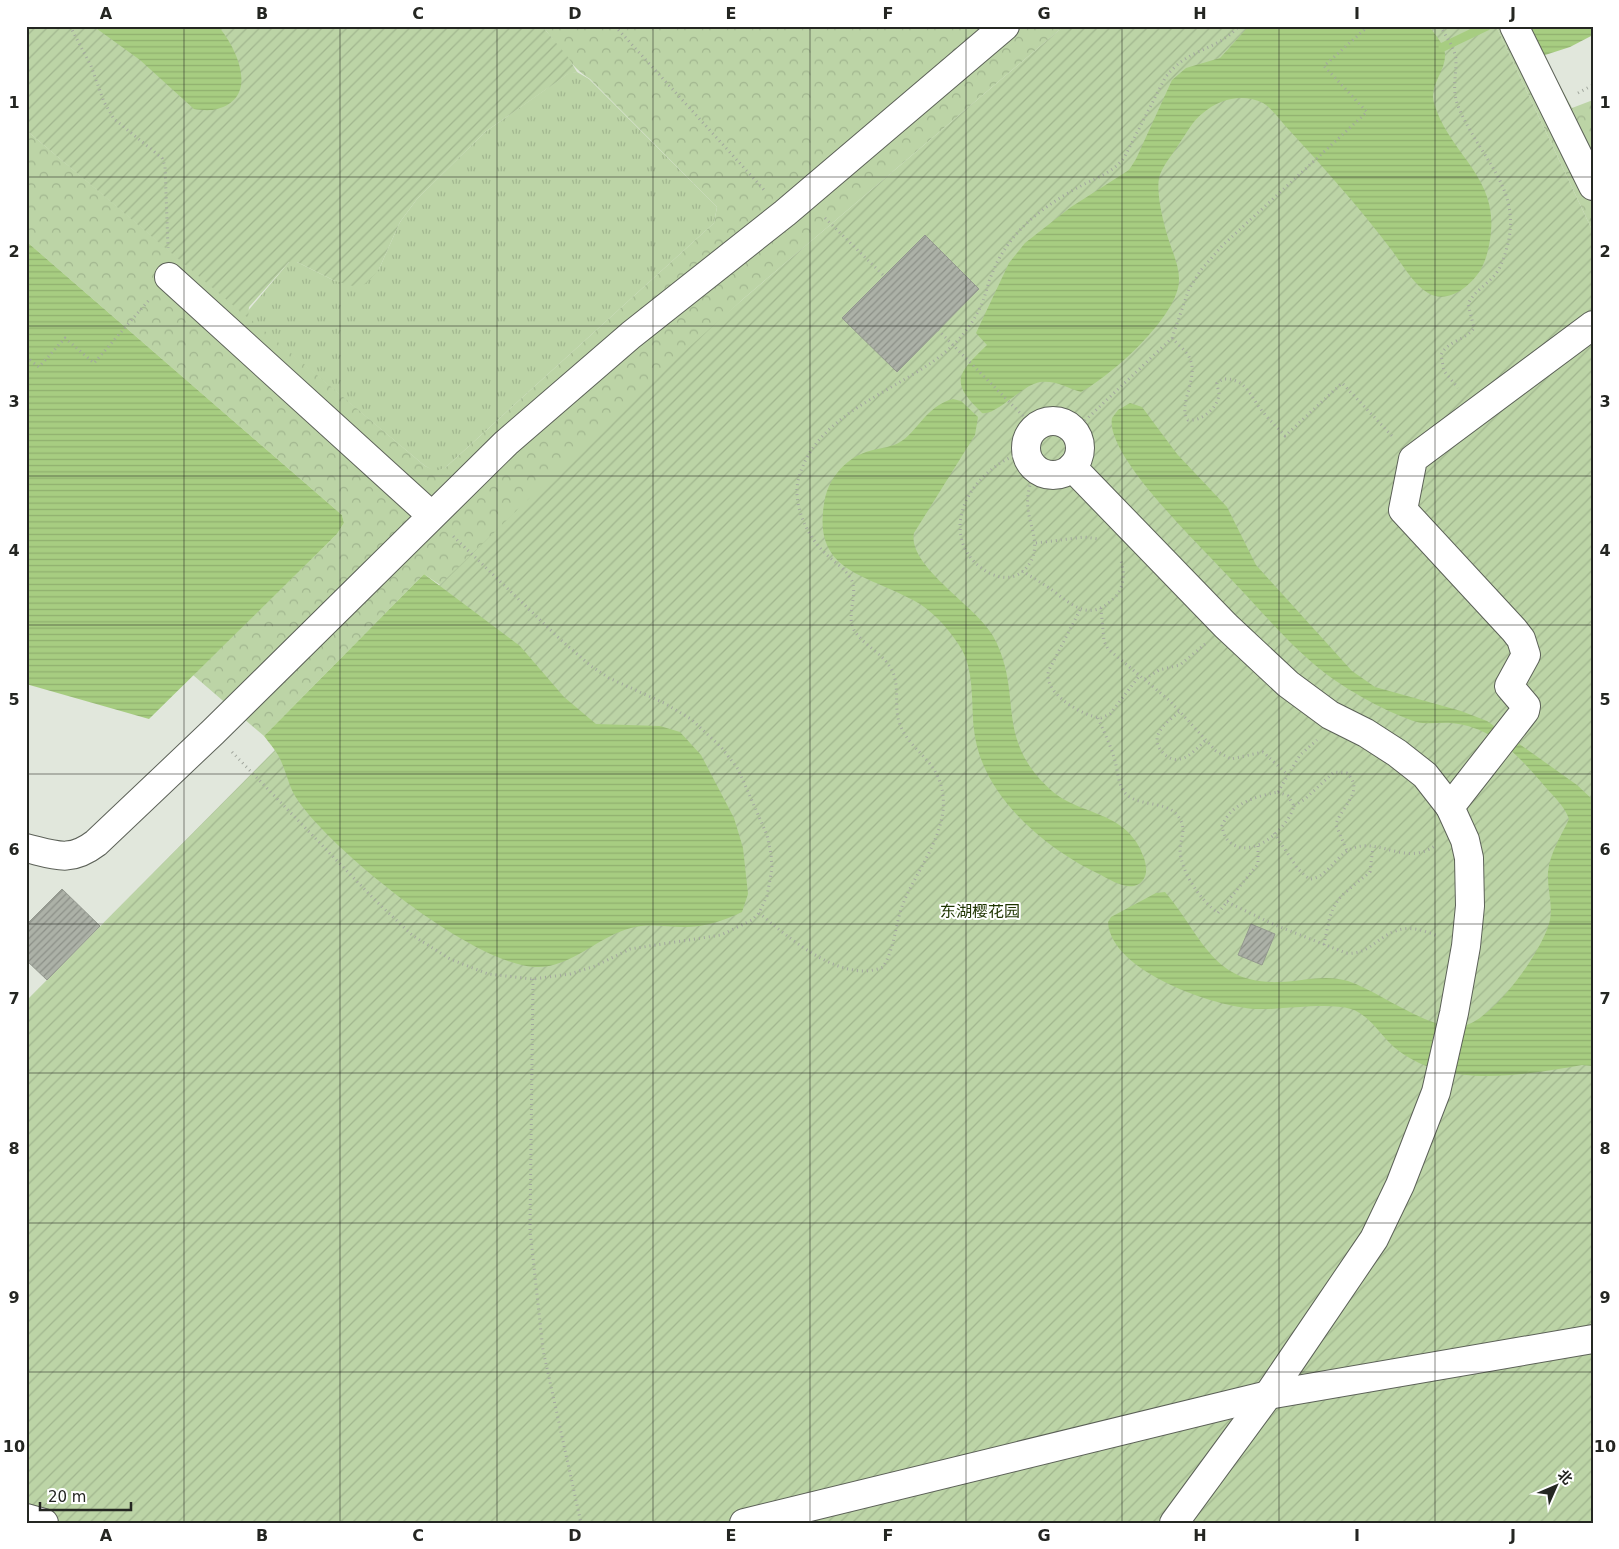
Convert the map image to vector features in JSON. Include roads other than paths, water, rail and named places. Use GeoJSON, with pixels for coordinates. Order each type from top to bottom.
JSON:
{"type":"FeatureCollection","features":[{"type":"Feature","properties":{"kind":"lane"},"geometry":{"type":"LineString","coordinates":[[26,848],[61,857],[73,857],[85,851],[213,732],[506,443],[631,335],[794,204],[1004,26]]}},
{"type":"Feature","properties":{"kind":"lane"},"geometry":{"type":"LineString","coordinates":[[1517,33],[1593,186]]}},
{"type":"Feature","properties":{"kind":"lane"},"geometry":{"type":"LineString","coordinates":[[169,277],[431,516]]}},
{"type":"Feature","properties":{"kind":"lane"},"geometry":{"type":"LineString","coordinates":[[1454,816],[1496,750],[1526,709],[1509,686],[1521,668],[1526,655],[1521,639],[1406,515],[1403,503],[1413,459],[1593,325]]}},
{"type":"Feature","properties":{"kind":"lane"},"geometry":{"type":"LineString","coordinates":[[1058,421],[1074,431],[1079,440],[1080,450],[1072,467],[1065,472],[1052,474],[1029,439],[1045,422],[1058,421]]}},
{"type":"Feature","properties":{"kind":"lane"},"geometry":{"type":"LineString","coordinates":[[1072,467],[1226,626],[1288,684],[1330,715],[1344,721],[1414,765],[1437,788],[1454,816],[1469,858],[1470,878],[1466,946],[1454,1013],[1436,1092],[1400,1185],[1374,1240],[1268,1395],[1174,1523]]}},
{"type":"Feature","properties":{"kind":"lane"},"geometry":{"type":"LineString","coordinates":[[744,1523],[1268,1395],[1593,1339]]}},
{"type":"Feature","properties":{"kind":"lane"},"geometry":{"type":"LineString","coordinates":[[26,1518],[44,1523]]}},
{"type":"Feature","properties":{"kind":"waterway"},"geometry":{"type":"LineString","coordinates":[[1443,47],[1487,26]]}},
{"type":"Feature","properties":{"kind":"park label","name":"东湖樱花园"},"geometry":{"type":"Point","coordinates":[980,911]}}]}
